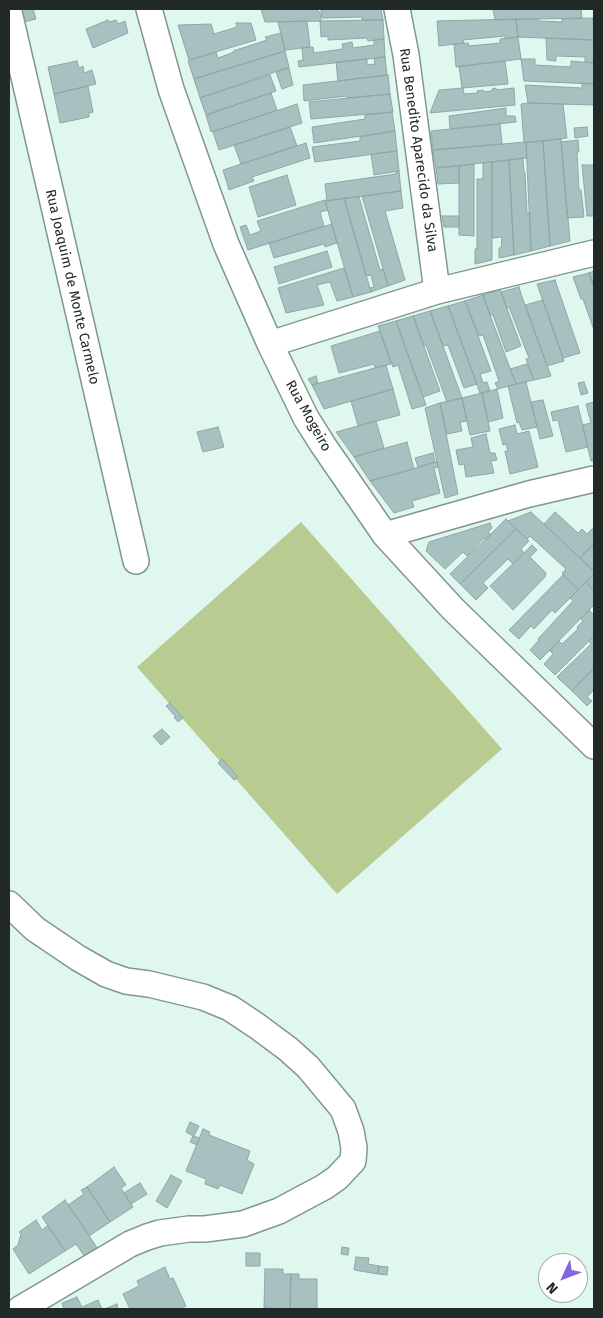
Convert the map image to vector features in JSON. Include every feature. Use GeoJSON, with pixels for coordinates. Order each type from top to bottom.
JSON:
{"type":"FeatureCollection","features":[{"type":"Feature","properties":{"kind":"street","name":"Rua Mogeiro"},"geometry":{"type":"LineString","coordinates":[[149,9],[171,89],[226,244],[270,344],[306,418],[385,535],[453,610],[594,746]]}},
{"type":"Feature","properties":{"kind":"street","name":"Rua Benedito Aparecido da Silva"},"geometry":{"type":"LineString","coordinates":[[397,9],[406,55],[437,291]]}},
{"type":"Feature","properties":{"kind":"street","name":"Rua Joaquim de Monte Carmelo"},"geometry":{"type":"LineString","coordinates":[[9,12],[136,561]]}},
{"type":"Feature","properties":{"kind":"street"},"geometry":{"type":"LineString","coordinates":[[270,344],[437,291],[594,253]]}},
{"type":"Feature","properties":{"kind":"street"},"geometry":{"type":"LineString","coordinates":[[385,535],[529,494],[594,479]]}},
{"type":"Feature","properties":{"kind":"street"},"geometry":{"type":"LineString","coordinates":[[9,904],[41,934],[106,974],[126,981],[149,984],[203,997],[230,1008],[257,1026],[308,1067],[343,1109],[351,1131],[354,1148],[353,1161],[337,1178],[279,1211],[243,1224],[160,1232],[130,1244],[20,1309]]}},
{"type":"Feature","properties":{"kind":"green space"},"geometry":{"type":"Polygon","coordinates":[[[301,522],[502,749],[337,894],[137,667],[301,522]]]}},
{"type":"Feature","properties":{"kind":"building"},"geometry":{"type":"Polygon","coordinates":[[[17,9],[33,9],[36,19],[20,23],[17,9]]]}},
{"type":"Feature","properties":{"kind":"building"},"geometry":{"type":"Polygon","coordinates":[[[261,9],[317,9],[320,12],[321,21],[265,22],[261,9]]]}},
{"type":"Feature","properties":{"kind":"building"},"geometry":{"type":"Polygon","coordinates":[[[321,9],[381,9],[383,20],[362,20],[362,17],[322,18],[321,9]]]}},
{"type":"Feature","properties":{"kind":"building"},"geometry":{"type":"Polygon","coordinates":[[[493,9],[581,9],[582,18],[495,20],[493,9]]]}},
{"type":"Feature","properties":{"kind":"building"},"geometry":{"type":"Polygon","coordinates":[[[593,18],[594,40],[518,37],[516,19],[562,22],[562,19],[593,18]]]}},
{"type":"Feature","properties":{"kind":"building"},"geometry":{"type":"Polygon","coordinates":[[[516,19],[518,37],[505,39],[505,36],[463,40],[464,43],[439,46],[437,21],[516,19]]]}},
{"type":"Feature","properties":{"kind":"building"},"geometry":{"type":"Polygon","coordinates":[[[108,20],[109,22],[116,20],[118,24],[125,21],[128,33],[93,48],[86,29],[108,20]]]}},
{"type":"Feature","properties":{"kind":"building"},"geometry":{"type":"Polygon","coordinates":[[[383,20],[384,39],[368,41],[367,38],[328,40],[328,36],[321,37],[320,21],[383,20]]]}},
{"type":"Feature","properties":{"kind":"building"},"geometry":{"type":"Polygon","coordinates":[[[307,21],[310,47],[285,50],[278,22],[307,21]]]}},
{"type":"Feature","properties":{"kind":"building"},"geometry":{"type":"Polygon","coordinates":[[[236,23],[251,23],[256,40],[189,60],[178,25],[211,24],[214,34],[237,27],[236,23]]]}},
{"type":"Feature","properties":{"kind":"building"},"geometry":{"type":"Polygon","coordinates":[[[281,33],[285,51],[194,79],[188,61],[216,52],[218,58],[267,40],[265,37],[281,33]]]}},
{"type":"Feature","properties":{"kind":"building"},"geometry":{"type":"Polygon","coordinates":[[[518,37],[521,59],[456,67],[454,44],[468,43],[469,46],[500,43],[500,39],[518,37]]]}},
{"type":"Feature","properties":{"kind":"building"},"geometry":{"type":"Polygon","coordinates":[[[546,38],[594,40],[594,63],[585,62],[585,57],[556,56],[556,61],[547,60],[546,38]]]}},
{"type":"Feature","properties":{"kind":"building"},"geometry":{"type":"Polygon","coordinates":[[[384,39],[385,57],[299,67],[298,61],[303,60],[302,48],[313,47],[314,53],[343,49],[342,44],[352,42],[353,48],[374,45],[374,40],[384,39]]]}},
{"type":"Feature","properties":{"kind":"building"},"geometry":{"type":"Polygon","coordinates":[[[285,51],[289,67],[200,98],[194,79],[285,51]]]}},
{"type":"Feature","properties":{"kind":"building"},"geometry":{"type":"Polygon","coordinates":[[[385,57],[387,75],[338,81],[336,62],[367,59],[367,65],[375,64],[374,58],[385,57]]]}},
{"type":"Feature","properties":{"kind":"building"},"geometry":{"type":"Polygon","coordinates":[[[521,59],[535,59],[535,65],[571,67],[571,61],[594,63],[594,84],[524,81],[521,59]]]}},
{"type":"Feature","properties":{"kind":"building"},"geometry":{"type":"Polygon","coordinates":[[[77,61],[79,68],[83,66],[84,73],[92,70],[96,84],[54,94],[48,67],[77,61]]]}},
{"type":"Feature","properties":{"kind":"building"},"geometry":{"type":"Polygon","coordinates":[[[505,61],[508,84],[462,88],[459,66],[505,61]]]}},
{"type":"Feature","properties":{"kind":"building"},"geometry":{"type":"Polygon","coordinates":[[[289,68],[293,85],[282,89],[276,72],[289,68]]]}},
{"type":"Feature","properties":{"kind":"building"},"geometry":{"type":"Polygon","coordinates":[[[270,75],[276,91],[206,115],[200,98],[270,75]]]}},
{"type":"Feature","properties":{"kind":"building"},"geometry":{"type":"Polygon","coordinates":[[[388,75],[390,94],[304,101],[303,85],[388,75]]]}},
{"type":"Feature","properties":{"kind":"building"},"geometry":{"type":"Polygon","coordinates":[[[582,83],[594,84],[594,105],[528,103],[525,85],[582,88],[582,83]]]}},
{"type":"Feature","properties":{"kind":"building"},"geometry":{"type":"Polygon","coordinates":[[[88,86],[93,112],[89,113],[89,117],[60,123],[54,94],[88,86]]]}},
{"type":"Feature","properties":{"kind":"building"},"geometry":{"type":"Polygon","coordinates":[[[463,88],[464,94],[478,93],[477,91],[483,90],[483,92],[492,91],[492,89],[496,88],[496,90],[514,88],[515,105],[430,113],[439,90],[463,88]]]}},
{"type":"Feature","properties":{"kind":"building"},"geometry":{"type":"Polygon","coordinates":[[[271,93],[277,110],[211,132],[206,115],[271,93]]]}},
{"type":"Feature","properties":{"kind":"building"},"geometry":{"type":"Polygon","coordinates":[[[390,94],[393,112],[311,119],[309,102],[390,94]]]}},
{"type":"Feature","properties":{"kind":"building"},"geometry":{"type":"Polygon","coordinates":[[[297,104],[302,123],[219,150],[213,132],[297,104]]]}},
{"type":"Feature","properties":{"kind":"building"},"geometry":{"type":"Polygon","coordinates":[[[521,104],[563,104],[567,138],[524,143],[521,104]]]}},
{"type":"Feature","properties":{"kind":"building"},"geometry":{"type":"Polygon","coordinates":[[[506,108],[506,116],[515,116],[516,122],[450,129],[449,116],[506,108]]]}},
{"type":"Feature","properties":{"kind":"building"},"geometry":{"type":"Polygon","coordinates":[[[392,112],[395,131],[314,143],[312,127],[365,119],[365,115],[392,112]]]}},
{"type":"Feature","properties":{"kind":"building"},"geometry":{"type":"Polygon","coordinates":[[[500,124],[502,144],[433,150],[431,131],[500,124]]]}},
{"type":"Feature","properties":{"kind":"building"},"geometry":{"type":"Polygon","coordinates":[[[290,127],[297,146],[241,164],[234,145],[290,127]]]}},
{"type":"Feature","properties":{"kind":"building"},"geometry":{"type":"Polygon","coordinates":[[[587,127],[588,136],[575,138],[574,128],[587,127]]]}},
{"type":"Feature","properties":{"kind":"building"},"geometry":{"type":"Polygon","coordinates":[[[395,131],[397,151],[315,162],[312,147],[360,141],[360,137],[395,131]]]}},
{"type":"Feature","properties":{"kind":"building"},"geometry":{"type":"Polygon","coordinates":[[[561,139],[570,241],[550,246],[543,141],[561,139]]]}},
{"type":"Feature","properties":{"kind":"building"},"geometry":{"type":"Polygon","coordinates":[[[578,140],[579,190],[581,190],[584,217],[567,218],[561,142],[578,140]]]}},
{"type":"Feature","properties":{"kind":"building"},"geometry":{"type":"Polygon","coordinates":[[[543,141],[550,246],[531,251],[526,142],[543,141]]]}},
{"type":"Feature","properties":{"kind":"building"},"geometry":{"type":"Polygon","coordinates":[[[526,142],[527,158],[436,168],[433,150],[526,142]]]}},
{"type":"Feature","properties":{"kind":"building"},"geometry":{"type":"Polygon","coordinates":[[[306,143],[310,158],[252,177],[254,181],[229,190],[223,170],[306,143]]]}},
{"type":"Feature","properties":{"kind":"building"},"geometry":{"type":"Polygon","coordinates":[[[397,151],[399,171],[374,175],[371,154],[397,151]]]}},
{"type":"Feature","properties":{"kind":"building"},"geometry":{"type":"Polygon","coordinates":[[[523,158],[527,213],[530,213],[531,251],[514,255],[509,160],[523,158]]]}},
{"type":"Feature","properties":{"kind":"building"},"geometry":{"type":"Polygon","coordinates":[[[509,160],[514,255],[499,258],[502,237],[492,238],[492,162],[509,160]]]}},
{"type":"Feature","properties":{"kind":"building"},"geometry":{"type":"Polygon","coordinates":[[[492,162],[492,260],[475,264],[475,249],[477,249],[477,179],[483,179],[483,163],[492,162]]]}},
{"type":"Feature","properties":{"kind":"building"},"geometry":{"type":"Polygon","coordinates":[[[474,164],[474,236],[459,235],[459,166],[474,164]]]}},
{"type":"Feature","properties":{"kind":"building"},"geometry":{"type":"Polygon","coordinates":[[[582,165],[594,165],[594,216],[587,216],[582,165]]]}},
{"type":"Feature","properties":{"kind":"building"},"geometry":{"type":"Polygon","coordinates":[[[459,166],[459,183],[438,184],[436,168],[459,166]]]}},
{"type":"Feature","properties":{"kind":"building"},"geometry":{"type":"Polygon","coordinates":[[[399,171],[401,191],[327,201],[325,184],[396,174],[399,171]]]}},
{"type":"Feature","properties":{"kind":"building"},"geometry":{"type":"Polygon","coordinates":[[[287,175],[296,205],[258,217],[249,187],[287,175]]]}},
{"type":"Feature","properties":{"kind":"building"},"geometry":{"type":"Polygon","coordinates":[[[401,191],[403,208],[385,211],[405,280],[388,286],[362,196],[401,191]]]}},
{"type":"Feature","properties":{"kind":"building"},"geometry":{"type":"Polygon","coordinates":[[[359,197],[380,270],[383,269],[388,286],[371,292],[370,288],[374,287],[371,275],[366,276],[344,198],[359,197]]]}},
{"type":"Feature","properties":{"kind":"building"},"geometry":{"type":"Polygon","coordinates":[[[344,198],[371,292],[353,297],[325,201],[344,198]]]}},
{"type":"Feature","properties":{"kind":"building"},"geometry":{"type":"Polygon","coordinates":[[[325,200],[328,210],[320,212],[324,226],[248,250],[240,227],[246,225],[250,235],[261,231],[257,221],[325,200]]]}},
{"type":"Feature","properties":{"kind":"building"},"geometry":{"type":"Polygon","coordinates":[[[442,216],[459,216],[459,227],[444,227],[442,216]]]}},
{"type":"Feature","properties":{"kind":"building"},"geometry":{"type":"Polygon","coordinates":[[[332,224],[337,243],[325,247],[324,244],[274,258],[269,243],[332,224]]]}},
{"type":"Feature","properties":{"kind":"building"},"geometry":{"type":"Polygon","coordinates":[[[327,251],[332,267],[279,284],[274,267],[327,251]]]}},
{"type":"Feature","properties":{"kind":"building"},"geometry":{"type":"Polygon","coordinates":[[[344,268],[353,297],[337,301],[330,282],[317,285],[324,305],[286,313],[278,288],[344,268]]]}},
{"type":"Feature","properties":{"kind":"building"},"geometry":{"type":"Polygon","coordinates":[[[594,271],[594,287],[589,273],[594,271]]]}},
{"type":"Feature","properties":{"kind":"building"},"geometry":{"type":"Polygon","coordinates":[[[589,273],[594,287],[594,330],[573,277],[589,273]]]}},
{"type":"Feature","properties":{"kind":"building"},"geometry":{"type":"Polygon","coordinates":[[[555,280],[580,353],[563,358],[537,284],[555,280]]]}},
{"type":"Feature","properties":{"kind":"building"},"geometry":{"type":"Polygon","coordinates":[[[519,287],[551,376],[534,380],[526,359],[529,358],[509,307],[507,308],[501,292],[519,287]]]}},
{"type":"Feature","properties":{"kind":"building"},"geometry":{"type":"Polygon","coordinates":[[[500,290],[521,346],[506,352],[493,315],[490,315],[483,295],[500,290]]]}},
{"type":"Feature","properties":{"kind":"building"},"geometry":{"type":"Polygon","coordinates":[[[483,295],[516,384],[498,389],[495,383],[499,381],[483,335],[479,336],[465,301],[483,295]]]}},
{"type":"Feature","properties":{"kind":"building"},"geometry":{"type":"Polygon","coordinates":[[[543,300],[564,361],[547,366],[525,305],[543,300]]]}},
{"type":"Feature","properties":{"kind":"building"},"geometry":{"type":"Polygon","coordinates":[[[465,301],[491,371],[480,374],[483,383],[487,382],[490,391],[482,393],[480,393],[448,306],[465,301]]]}},
{"type":"Feature","properties":{"kind":"building"},"geometry":{"type":"Polygon","coordinates":[[[448,306],[477,384],[464,388],[448,345],[443,346],[430,311],[448,306]]]}},
{"type":"Feature","properties":{"kind":"building"},"geometry":{"type":"Polygon","coordinates":[[[430,311],[462,398],[447,402],[413,316],[430,311]]]}},
{"type":"Feature","properties":{"kind":"building"},"geometry":{"type":"Polygon","coordinates":[[[413,316],[440,391],[423,397],[396,321],[413,316]]]}},
{"type":"Feature","properties":{"kind":"building"},"geometry":{"type":"Polygon","coordinates":[[[396,321],[426,405],[412,409],[398,365],[393,367],[378,326],[396,321]]]}},
{"type":"Feature","properties":{"kind":"building"},"geometry":{"type":"Polygon","coordinates":[[[380,331],[391,364],[375,368],[374,364],[339,373],[331,346],[380,331]]]}},
{"type":"Feature","properties":{"kind":"building"},"geometry":{"type":"Polygon","coordinates":[[[527,364],[534,380],[516,384],[510,369],[527,364]]]}},
{"type":"Feature","properties":{"kind":"building"},"geometry":{"type":"Polygon","coordinates":[[[386,365],[393,389],[324,409],[312,385],[386,365]]]}},
{"type":"Feature","properties":{"kind":"building"},"geometry":{"type":"Polygon","coordinates":[[[316,376],[318,383],[312,385],[308,379],[316,376]]]}},
{"type":"Feature","properties":{"kind":"building"},"geometry":{"type":"Polygon","coordinates":[[[526,382],[537,427],[522,430],[519,422],[517,423],[508,386],[526,382]]]}},
{"type":"Feature","properties":{"kind":"building"},"geometry":{"type":"Polygon","coordinates":[[[584,382],[588,393],[581,395],[578,383],[584,382]]]}},
{"type":"Feature","properties":{"kind":"building"},"geometry":{"type":"Polygon","coordinates":[[[393,389],[400,415],[358,426],[351,401],[393,389]]]}},
{"type":"Feature","properties":{"kind":"building"},"geometry":{"type":"Polygon","coordinates":[[[497,389],[503,418],[488,422],[482,393],[497,389]]]}},
{"type":"Feature","properties":{"kind":"building"},"geometry":{"type":"Polygon","coordinates":[[[482,393],[490,431],[470,435],[462,398],[482,393]]]}},
{"type":"Feature","properties":{"kind":"building"},"geometry":{"type":"Polygon","coordinates":[[[462,398],[467,421],[460,422],[462,431],[447,434],[440,403],[462,398]]]}},
{"type":"Feature","properties":{"kind":"building"},"geometry":{"type":"Polygon","coordinates":[[[543,400],[553,436],[540,439],[531,402],[543,400]]]}},
{"type":"Feature","properties":{"kind":"building"},"geometry":{"type":"Polygon","coordinates":[[[594,402],[594,461],[591,461],[582,425],[591,423],[586,404],[594,402]]]}},
{"type":"Feature","properties":{"kind":"building"},"geometry":{"type":"Polygon","coordinates":[[[440,403],[458,494],[445,498],[425,408],[440,403]]]}},
{"type":"Feature","properties":{"kind":"building"},"geometry":{"type":"Polygon","coordinates":[[[578,406],[588,447],[566,452],[558,420],[553,421],[551,412],[578,406]]]}},
{"type":"Feature","properties":{"kind":"building"},"geometry":{"type":"Polygon","coordinates":[[[376,421],[384,448],[354,457],[336,432],[376,421]]]}},
{"type":"Feature","properties":{"kind":"building"},"geometry":{"type":"Polygon","coordinates":[[[515,425],[517,434],[529,431],[538,467],[510,474],[505,451],[508,451],[506,444],[503,445],[499,429],[515,425]]]}},
{"type":"Feature","properties":{"kind":"building"},"geometry":{"type":"Polygon","coordinates":[[[218,427],[224,447],[203,452],[197,432],[218,427]]]}},
{"type":"Feature","properties":{"kind":"building"},"geometry":{"type":"Polygon","coordinates":[[[486,434],[490,453],[495,453],[497,460],[491,461],[494,473],[466,477],[464,464],[459,465],[456,450],[473,447],[471,438],[486,434]]]}},
{"type":"Feature","properties":{"kind":"building"},"geometry":{"type":"Polygon","coordinates":[[[407,442],[414,469],[370,481],[354,457],[407,442]]]}},
{"type":"Feature","properties":{"kind":"building"},"geometry":{"type":"Polygon","coordinates":[[[433,453],[435,462],[418,467],[415,458],[433,453]]]}},
{"type":"Feature","properties":{"kind":"building"},"geometry":{"type":"Polygon","coordinates":[[[437,462],[438,467],[434,468],[440,493],[412,501],[414,507],[394,513],[370,481],[437,462]]]}},
{"type":"Feature","properties":{"kind":"building"},"geometry":{"type":"Polygon","coordinates":[[[531,512],[594,571],[594,574],[578,590],[562,573],[566,569],[530,536],[527,539],[508,521],[531,512]]]}},
{"type":"Feature","properties":{"kind":"building"},"geometry":{"type":"Polygon","coordinates":[[[555,512],[578,533],[582,529],[587,534],[594,527],[594,543],[580,558],[544,524],[555,512]]]}},
{"type":"Feature","properties":{"kind":"building"},"geometry":{"type":"Polygon","coordinates":[[[506,519],[516,529],[460,584],[450,574],[506,519]]]}},
{"type":"Feature","properties":{"kind":"building"},"geometry":{"type":"Polygon","coordinates":[[[490,523],[492,528],[488,532],[491,535],[486,540],[484,538],[467,556],[463,552],[445,569],[426,551],[429,542],[490,523]]]}},
{"type":"Feature","properties":{"kind":"building"},"geometry":{"type":"Polygon","coordinates":[[[516,529],[529,541],[521,549],[524,553],[513,564],[508,559],[483,583],[488,588],[476,600],[460,584],[516,529]]]}},
{"type":"Feature","properties":{"kind":"building"},"geometry":{"type":"Polygon","coordinates":[[[594,543],[594,571],[580,558],[594,543]]]}},
{"type":"Feature","properties":{"kind":"building"},"geometry":{"type":"Polygon","coordinates":[[[532,545],[537,550],[530,557],[546,573],[545,577],[513,610],[490,586],[532,545]]]}},
{"type":"Feature","properties":{"kind":"building"},"geometry":{"type":"Polygon","coordinates":[[[594,574],[594,591],[586,582],[594,574]]]}},
{"type":"Feature","properties":{"kind":"building"},"geometry":{"type":"Polygon","coordinates":[[[563,575],[578,590],[555,613],[552,610],[534,629],[531,626],[519,639],[509,630],[563,575]]]}},
{"type":"Feature","properties":{"kind":"building"},"geometry":{"type":"Polygon","coordinates":[[[586,582],[594,591],[594,605],[540,660],[530,650],[573,601],[570,598],[586,582]]]}},
{"type":"Feature","properties":{"kind":"building"},"geometry":{"type":"Polygon","coordinates":[[[589,610],[594,615],[594,636],[555,675],[544,664],[553,654],[550,651],[559,641],[562,644],[578,629],[577,627],[583,621],[581,619],[589,610]]]}},
{"type":"Feature","properties":{"kind":"building"},"geometry":{"type":"Polygon","coordinates":[[[594,636],[594,668],[572,691],[557,677],[591,644],[589,641],[594,636]]]}},
{"type":"Feature","properties":{"kind":"building"},"geometry":{"type":"Polygon","coordinates":[[[594,668],[594,690],[587,697],[592,701],[587,706],[572,691],[594,668]]]}},
{"type":"Feature","properties":{"kind":"building"},"geometry":{"type":"Polygon","coordinates":[[[170,703],[183,718],[178,722],[166,706],[170,703]]]}},
{"type":"Feature","properties":{"kind":"building"},"geometry":{"type":"Polygon","coordinates":[[[162,729],[170,737],[161,745],[153,736],[162,729]]]}},
{"type":"Feature","properties":{"kind":"building"},"geometry":{"type":"Polygon","coordinates":[[[222,759],[238,777],[234,780],[218,763],[222,759]]]}},
{"type":"Feature","properties":{"kind":"building"},"geometry":{"type":"Polygon","coordinates":[[[190,1122],[199,1126],[194,1136],[199,1138],[197,1145],[190,1142],[193,1136],[186,1132],[190,1122]]]}},
{"type":"Feature","properties":{"kind":"building"},"geometry":{"type":"Polygon","coordinates":[[[203,1129],[210,1132],[209,1135],[250,1151],[247,1160],[254,1164],[242,1194],[220,1185],[218,1189],[205,1184],[206,1179],[186,1171],[203,1129]]]}},
{"type":"Feature","properties":{"kind":"building"},"geometry":{"type":"Polygon","coordinates":[[[114,1167],[126,1185],[121,1188],[133,1207],[110,1222],[87,1187],[114,1167]]]}},
{"type":"Feature","properties":{"kind":"building"},"geometry":{"type":"Polygon","coordinates":[[[171,1175],[182,1181],[167,1208],[156,1201],[171,1175]]]}},
{"type":"Feature","properties":{"kind":"building"},"geometry":{"type":"Polygon","coordinates":[[[140,1183],[147,1194],[131,1204],[124,1193],[140,1183]]]}},
{"type":"Feature","properties":{"kind":"building"},"geometry":{"type":"Polygon","coordinates":[[[87,1187],[110,1222],[89,1236],[68,1205],[84,1194],[81,1190],[87,1187]]]}},
{"type":"Feature","properties":{"kind":"building"},"geometry":{"type":"Polygon","coordinates":[[[65,1200],[98,1249],[85,1257],[76,1244],[65,1251],[42,1217],[65,1200]]]}},
{"type":"Feature","properties":{"kind":"building"},"geometry":{"type":"Polygon","coordinates":[[[36,1220],[42,1230],[48,1225],[65,1251],[29,1274],[13,1249],[18,1245],[21,1234],[19,1232],[36,1220]]]}},
{"type":"Feature","properties":{"kind":"building"},"geometry":{"type":"Polygon","coordinates":[[[342,1247],[349,1248],[348,1255],[341,1254],[342,1247]]]}},
{"type":"Feature","properties":{"kind":"building"},"geometry":{"type":"Polygon","coordinates":[[[246,1253],[260,1253],[260,1266],[246,1266],[246,1253]]]}},
{"type":"Feature","properties":{"kind":"building"},"geometry":{"type":"Polygon","coordinates":[[[356,1257],[369,1258],[368,1264],[379,1266],[378,1274],[354,1270],[356,1257]]]}},
{"type":"Feature","properties":{"kind":"building"},"geometry":{"type":"Polygon","coordinates":[[[379,1266],[388,1267],[387,1275],[378,1274],[379,1266]]]}},
{"type":"Feature","properties":{"kind":"building"},"geometry":{"type":"Polygon","coordinates":[[[165,1267],[170,1279],[173,1278],[186,1306],[180,1309],[130,1309],[123,1294],[139,1286],[137,1281],[165,1267]]]}},
{"type":"Feature","properties":{"kind":"building"},"geometry":{"type":"Polygon","coordinates":[[[265,1269],[283,1269],[283,1274],[291,1274],[290,1309],[264,1308],[265,1269]]]}},
{"type":"Feature","properties":{"kind":"building"},"geometry":{"type":"Polygon","coordinates":[[[291,1274],[299,1274],[299,1279],[317,1279],[317,1309],[290,1309],[291,1274]]]}},
{"type":"Feature","properties":{"kind":"building"},"geometry":{"type":"Polygon","coordinates":[[[77,1297],[82,1307],[98,1300],[102,1309],[64,1309],[62,1303],[77,1297]]]}},
{"type":"Feature","properties":{"kind":"building"},"geometry":{"type":"Polygon","coordinates":[[[117,1304],[118,1309],[104,1309],[117,1304]]]}}]}
